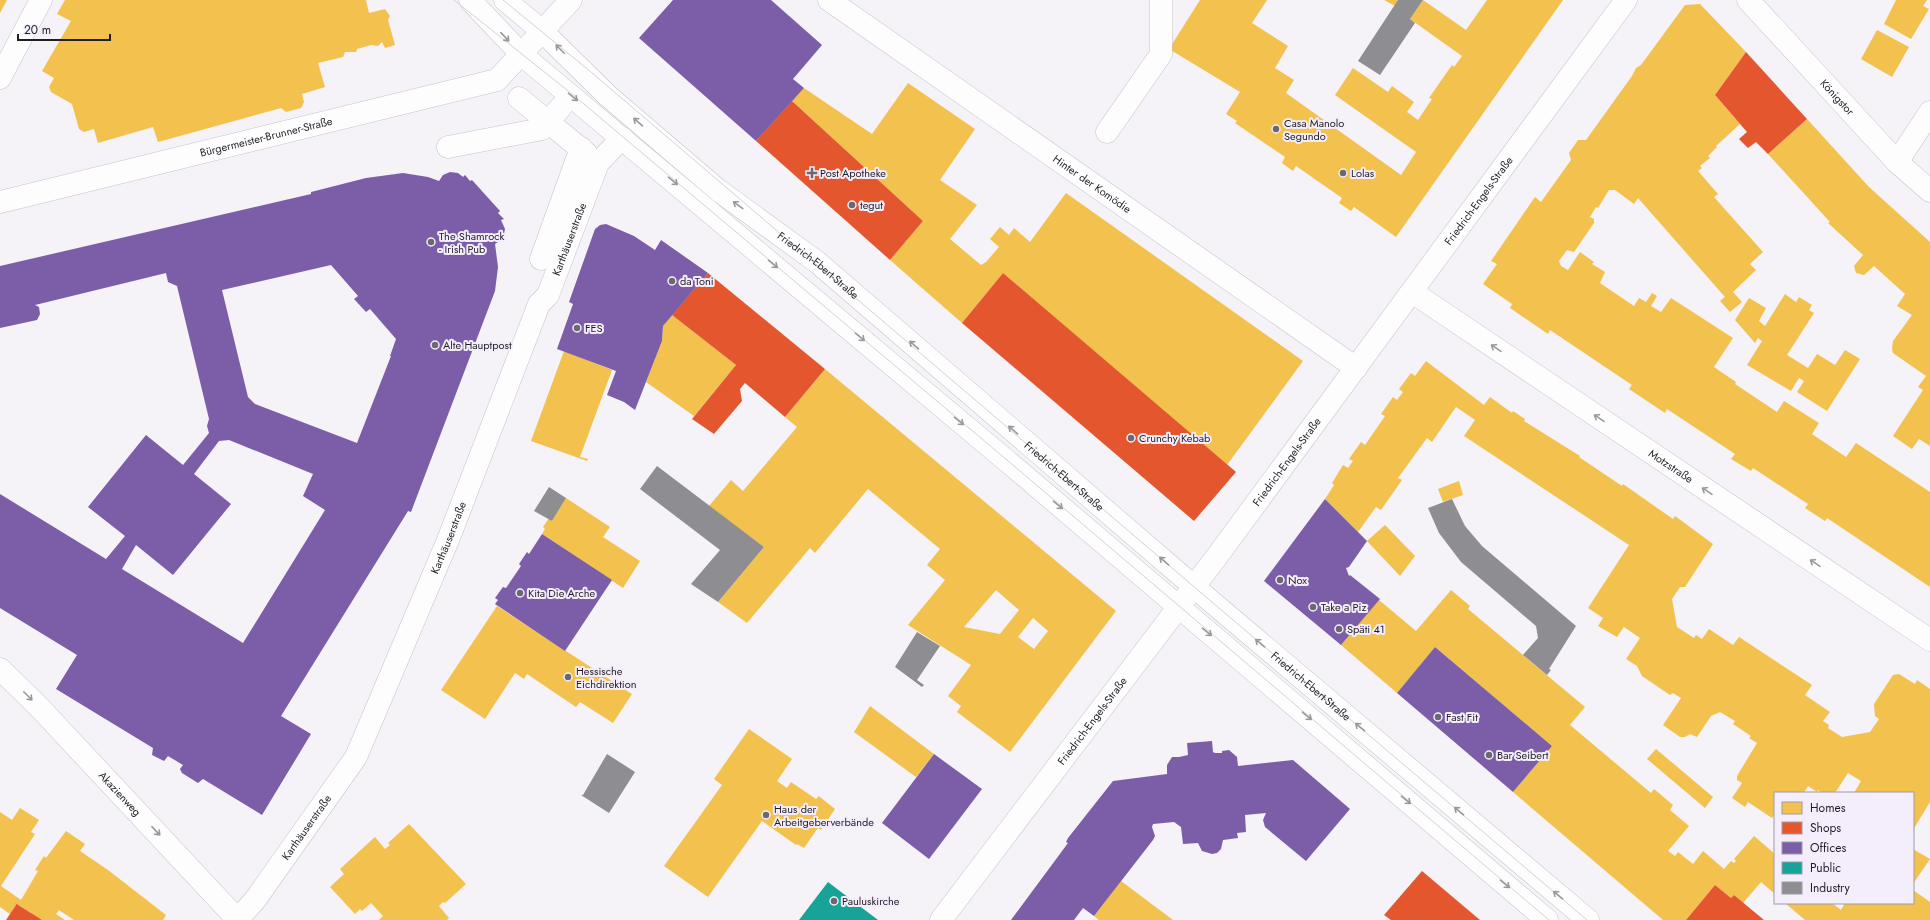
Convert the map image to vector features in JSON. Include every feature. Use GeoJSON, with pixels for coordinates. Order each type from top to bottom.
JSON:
{"type":"FeatureCollection","features":[{"type":"Feature","properties":{"kind":"street"},"geometry":{"type":"LineString","coordinates":[[0,78],[41,0]]}},
{"type":"Feature","properties":{"kind":"street"},"geometry":{"type":"LineString","coordinates":[[470,0],[542,31]]}},
{"type":"Feature","properties":{"kind":"street"},"geometry":{"type":"LineString","coordinates":[[470,0],[522,55],[1178,607],[1547,920]]}},
{"type":"Feature","properties":{"kind":"street","name":"Friedrich-Ebert-Straße"},"geometry":{"type":"LineString","coordinates":[[505,0],[542,31],[608,96],[718,190],[817,262],[1194,586],[1588,920]]}},
{"type":"Feature","properties":{"kind":"street"},"geometry":{"type":"LineString","coordinates":[[522,55],[571,0]]}},
{"type":"Feature","properties":{"kind":"street","name":"Hinter der Komödie"},"geometry":{"type":"LineString","coordinates":[[829,0],[1356,368]]}},
{"type":"Feature","properties":{"kind":"street"},"geometry":{"type":"LineString","coordinates":[[1107,132],[1161,54],[1161,0]]}},
{"type":"Feature","properties":{"kind":"street","name":"Friedrich-Engels-Straße"},"geometry":{"type":"LineString","coordinates":[[941,920],[1194,586],[1626,0]]}},
{"type":"Feature","properties":{"kind":"street","name":"Königstor"},"geometry":{"type":"LineString","coordinates":[[1748,0],[1897,162],[1930,191]]}},
{"type":"Feature","properties":{"kind":"street"},"geometry":{"type":"LineString","coordinates":[[522,55],[608,96]]}},
{"type":"Feature","properties":{"kind":"street","name":"Bürgermeister-Brunner-Straße"},"geometry":{"type":"LineString","coordinates":[[0,202],[498,80],[522,55]]}},
{"type":"Feature","properties":{"kind":"street"},"geometry":{"type":"LineString","coordinates":[[519,98],[554,115],[584,151],[541,259]]}},
{"type":"Feature","properties":{"kind":"street"},"geometry":{"type":"LineString","coordinates":[[1897,162],[1930,112]]}},
{"type":"Feature","properties":{"kind":"street"},"geometry":{"type":"LineString","coordinates":[[448,147],[542,129],[554,115]]}},
{"type":"Feature","properties":{"kind":"street","name":"Karthäuserstraße"},"geometry":{"type":"LineString","coordinates":[[238,920],[254,900],[356,757],[448,540],[539,304],[548,295],[598,163],[622,138]]}},
{"type":"Feature","properties":{"kind":"street","name":"Motzstraße"},"geometry":{"type":"LineString","coordinates":[[1412,292],[1930,640]]}},
{"type":"Feature","properties":{"kind":"street","name":"Akazienweg"},"geometry":{"type":"LineString","coordinates":[[0,669],[44,713],[238,920]]}},
{"type":"Feature","properties":{"kind":"building: Homes"},"geometry":{"type":"Polygon","coordinates":[[[0,0],[7,0],[0,13],[0,0]]]}},
{"type":"Feature","properties":{"kind":"building: Homes"},"geometry":{"type":"Polygon","coordinates":[[[65,0],[366,0],[369,13],[385,9],[390,16],[388,20],[395,45],[385,48],[382,42],[378,46],[371,45],[357,49],[356,52],[345,52],[343,57],[318,63],[325,87],[302,94],[304,102],[301,108],[286,112],[281,108],[158,142],[153,127],[98,143],[94,129],[84,132],[79,129],[72,104],[51,92],[49,87],[54,78],[42,71],[71,21],[57,14],[65,0]]]}},
{"type":"Feature","properties":{"kind":"building: Homes"},"geometry":{"type":"Polygon","coordinates":[[[1200,0],[1267,0],[1252,23],[1288,46],[1275,68],[1294,80],[1286,93],[1401,175],[1416,152],[1335,95],[1353,68],[1388,92],[1392,86],[1414,102],[1407,112],[1418,120],[1432,99],[1429,98],[1452,65],[1454,67],[1462,56],[1410,19],[1423,0],[1466,30],[1487,0],[1563,0],[1396,237],[1354,207],[1351,211],[1339,203],[1342,198],[1296,166],[1293,171],[1282,163],[1285,157],[1235,123],[1237,121],[1226,114],[1240,92],[1169,49],[1200,0]]]}},
{"type":"Feature","properties":{"kind":"building: Homes"},"geometry":{"type":"Polygon","coordinates":[[[1384,0],[1398,0],[1395,6],[1384,0]]]}},
{"type":"Feature","properties":{"kind":"building: Homes"},"geometry":{"type":"Polygon","coordinates":[[[1896,0],[1927,0],[1923,6],[1929,9],[1911,39],[1884,24],[1896,0]]]}},
{"type":"Feature","properties":{"kind":"building: Homes"},"geometry":{"type":"Polygon","coordinates":[[[1700,4],[1746,52],[1715,95],[1740,124],[1716,146],[1717,147],[1708,156],[1710,158],[1700,166],[1702,168],[1698,171],[1718,194],[1714,197],[1763,252],[1750,264],[1756,270],[1733,292],[1742,302],[1730,312],[1720,301],[1725,297],[1638,198],[1634,204],[1615,190],[1609,190],[1598,208],[1596,207],[1590,217],[1594,219],[1594,223],[1574,252],[1567,250],[1559,261],[1561,266],[1568,270],[1580,252],[1594,262],[1592,264],[1605,272],[1600,283],[1634,306],[1639,298],[1646,302],[1652,293],[1657,296],[1651,306],[1661,312],[1671,298],[1733,338],[1714,367],[1736,382],[1735,384],[1777,412],[1784,401],[1819,423],[1812,434],[1846,457],[1856,443],[1930,492],[1930,587],[1827,518],[1825,521],[1805,508],[1808,504],[1753,468],[1751,471],[1731,459],[1735,454],[1667,409],[1665,413],[1629,389],[1632,385],[1550,330],[1548,334],[1510,308],[1512,304],[1483,284],[1497,264],[1491,261],[1535,197],[1541,202],[1571,160],[1569,153],[1578,140],[1586,140],[1632,76],[1636,68],[1641,65],[1685,5],[1700,4]]]}},
{"type":"Feature","properties":{"kind":"building: Homes"},"geometry":{"type":"Polygon","coordinates":[[[1877,30],[1909,47],[1892,77],[1861,59],[1877,30]]]}},
{"type":"Feature","properties":{"kind":"building: Homes"},"geometry":{"type":"Polygon","coordinates":[[[908,83],[975,129],[940,180],[977,205],[950,239],[981,265],[986,262],[999,247],[990,239],[1000,227],[1009,235],[1014,228],[1030,242],[1066,193],[1303,361],[1227,465],[1003,273],[962,323],[890,260],[923,221],[792,101],[804,88],[872,134],[908,83]]]}},
{"type":"Feature","properties":{"kind":"building: Homes"},"geometry":{"type":"Polygon","coordinates":[[[1807,119],[1869,187],[1930,242],[1930,446],[1919,439],[1912,449],[1893,436],[1923,390],[1918,387],[1926,376],[1893,353],[1893,341],[1912,315],[1897,306],[1905,294],[1874,266],[1864,275],[1856,273],[1854,266],[1863,255],[1828,223],[1830,222],[1768,154],[1807,119]]]}},
{"type":"Feature","properties":{"kind":"building: Homes"},"geometry":{"type":"Polygon","coordinates":[[[1785,294],[1796,302],[1799,297],[1812,305],[1809,310],[1814,313],[1787,355],[1808,368],[1817,354],[1835,365],[1845,350],[1860,359],[1827,411],[1797,392],[1804,381],[1799,378],[1791,391],[1747,365],[1762,341],[1758,338],[1755,343],[1735,320],[1749,298],[1766,308],[1759,321],[1765,326],[1785,294]]]}},
{"type":"Feature","properties":{"kind":"building: Homes"},"geometry":{"type":"Polygon","coordinates":[[[672,315],[736,365],[694,416],[646,382],[662,341],[663,326],[672,315]]]}},
{"type":"Feature","properties":{"kind":"building: Homes"},"geometry":{"type":"Polygon","coordinates":[[[564,351],[612,370],[580,457],[588,459],[587,461],[531,441],[564,351]]]}},
{"type":"Feature","properties":{"kind":"building: Homes"},"geometry":{"type":"Polygon","coordinates":[[[1426,361],[1484,405],[1490,397],[1512,413],[1513,411],[1525,419],[1524,421],[1580,456],[1579,457],[1622,486],[1623,484],[1673,519],[1675,516],[1713,544],[1685,587],[1680,587],[1672,599],[1677,627],[1694,638],[1696,635],[1702,639],[1709,629],[1733,645],[1739,637],[1812,685],[1805,695],[1830,712],[1823,721],[1829,725],[1828,728],[1842,737],[1870,732],[1879,719],[1875,716],[1874,704],[1893,675],[1899,674],[1915,684],[1917,680],[1930,689],[1930,802],[1914,828],[1914,792],[1855,792],[1861,781],[1848,773],[1836,792],[1821,792],[1818,790],[1817,792],[1808,786],[1805,792],[1774,792],[1774,815],[1772,818],[1748,802],[1745,807],[1732,798],[1742,783],[1737,780],[1737,776],[1757,743],[1749,738],[1751,736],[1733,724],[1735,721],[1720,712],[1711,716],[1697,737],[1690,734],[1685,737],[1680,737],[1663,725],[1681,698],[1673,693],[1670,695],[1642,676],[1637,666],[1626,659],[1640,638],[1624,627],[1617,637],[1598,626],[1603,618],[1588,608],[1629,545],[1464,436],[1475,420],[1456,407],[1432,442],[1427,438],[1398,478],[1402,480],[1381,510],[1376,507],[1358,532],[1325,499],[1334,485],[1332,483],[1343,465],[1348,468],[1353,461],[1349,459],[1361,442],[1365,445],[1385,416],[1381,414],[1393,397],[1397,400],[1403,392],[1399,389],[1411,373],[1415,376],[1426,361]]]}},
{"type":"Feature","properties":{"kind":"building: Homes"},"geometry":{"type":"Polygon","coordinates":[[[825,369],[1116,611],[1010,752],[957,712],[961,706],[948,696],[971,665],[908,625],[945,580],[927,565],[940,549],[868,489],[815,553],[810,548],[747,623],[718,602],[764,547],[709,506],[731,480],[743,491],[797,427],[785,417],[825,369]],[[996,590],[964,627],[1000,634],[1019,610],[996,590]],[[1033,618],[1018,637],[1034,649],[1048,631],[1033,618]]]}},
{"type":"Feature","properties":{"kind":"building: Homes"},"geometry":{"type":"Polygon","coordinates":[[[1459,481],[1463,495],[1443,502],[1438,489],[1459,481]]]}},
{"type":"Feature","properties":{"kind":"building: Homes"},"geometry":{"type":"Polygon","coordinates":[[[566,498],[610,527],[603,537],[640,561],[623,588],[542,534],[545,529],[543,527],[549,518],[552,521],[566,498]]]}},
{"type":"Feature","properties":{"kind":"building: Homes"},"geometry":{"type":"Polygon","coordinates":[[[1385,525],[1415,556],[1400,576],[1367,541],[1385,525]]]}},
{"type":"Feature","properties":{"kind":"building: Homes"},"geometry":{"type":"Polygon","coordinates":[[[1451,590],[1470,606],[1468,609],[1585,707],[1570,725],[1651,793],[1654,789],[1673,805],[1670,810],[1689,826],[1668,851],[1675,856],[1678,852],[1693,864],[1703,851],[1724,869],[1731,861],[1734,863],[1736,861],[1734,859],[1754,836],[1774,853],[1774,893],[1761,882],[1743,903],[1734,895],[1731,898],[1715,885],[1686,920],[1663,920],[1513,792],[1552,746],[1435,647],[1397,693],[1341,645],[1379,600],[1416,631],[1451,590]]]}},
{"type":"Feature","properties":{"kind":"building: Homes"},"geometry":{"type":"Polygon","coordinates":[[[497,606],[632,694],[613,723],[580,702],[576,707],[527,674],[524,679],[515,673],[485,719],[441,690],[497,606]]]}},
{"type":"Feature","properties":{"kind":"building: Homes"},"geometry":{"type":"Polygon","coordinates":[[[870,706],[934,754],[916,777],[854,732],[870,706]]]}},
{"type":"Feature","properties":{"kind":"building: Homes","name":"Haus der Arbeitgeberverbände"},"geometry":{"type":"Polygon","coordinates":[[[749,729],[792,759],[777,781],[787,788],[791,782],[816,799],[819,796],[835,809],[821,830],[818,828],[804,848],[797,844],[796,845],[762,821],[708,897],[664,866],[722,785],[714,779],[749,729]]]}},
{"type":"Feature","properties":{"kind":"building: Homes"},"geometry":{"type":"Polygon","coordinates":[[[1656,749],[1713,797],[1705,808],[1647,759],[1656,749]]]}},
{"type":"Feature","properties":{"kind":"building: Homes"},"geometry":{"type":"Polygon","coordinates":[[[20,808],[39,820],[31,832],[35,834],[1,886],[21,900],[38,871],[35,870],[44,856],[46,858],[66,831],[85,844],[80,851],[108,870],[166,915],[163,920],[74,920],[59,910],[56,914],[65,920],[42,920],[15,903],[16,905],[10,914],[0,907],[0,812],[12,820],[20,808]]]}},
{"type":"Feature","properties":{"kind":"building: Homes"},"geometry":{"type":"Polygon","coordinates":[[[409,824],[466,884],[445,903],[443,902],[439,906],[449,918],[447,920],[379,920],[383,916],[371,903],[362,911],[360,909],[355,914],[330,887],[344,874],[340,869],[375,837],[385,849],[390,845],[388,843],[409,824]]]}},
{"type":"Feature","properties":{"kind":"building: Homes"},"geometry":{"type":"Polygon","coordinates":[[[1914,850],[1930,859],[1914,883],[1914,850]]]}},
{"type":"Feature","properties":{"kind":"building: Homes"},"geometry":{"type":"Polygon","coordinates":[[[1121,881],[1173,920],[1099,920],[1094,916],[1121,881]]]}},
{"type":"Feature","properties":{"kind":"building: Homes"},"geometry":{"type":"Polygon","coordinates":[[[1914,891],[1930,902],[1930,920],[1805,920],[1786,904],[1833,904],[1841,910],[1844,904],[1914,904],[1914,891]]]}},
{"type":"Feature","properties":{"kind":"building: Shops"},"geometry":{"type":"Polygon","coordinates":[[[1746,52],[1807,119],[1768,154],[1756,142],[1748,148],[1739,139],[1747,132],[1715,95],[1746,52]]]}},
{"type":"Feature","properties":{"kind":"building: Shops"},"geometry":{"type":"Polygon","coordinates":[[[792,101],[923,221],[890,260],[756,141],[792,101]]]}},
{"type":"Feature","properties":{"kind":"building: Shops"},"geometry":{"type":"Polygon","coordinates":[[[708,273],[825,369],[785,417],[745,383],[740,389],[742,401],[714,434],[692,419],[736,365],[672,315],[708,273]]]}},
{"type":"Feature","properties":{"kind":"building: Shops"},"geometry":{"type":"Polygon","coordinates":[[[1003,273],[1236,472],[1194,521],[962,323],[1003,273]]]}},
{"type":"Feature","properties":{"kind":"building: Shops"},"geometry":{"type":"Polygon","coordinates":[[[1422,871],[1480,920],[1391,920],[1384,915],[1422,871]]]}},
{"type":"Feature","properties":{"kind":"building: Shops"},"geometry":{"type":"Polygon","coordinates":[[[1715,885],[1731,898],[1734,895],[1764,920],[1686,920],[1715,885]]]}},
{"type":"Feature","properties":{"kind":"building: Shops"},"geometry":{"type":"Polygon","coordinates":[[[15,903],[42,920],[6,920],[16,905],[15,903]]]}},
{"type":"Feature","properties":{"kind":"building: Offices"},"geometry":{"type":"Polygon","coordinates":[[[673,0],[771,0],[822,45],[793,79],[804,88],[756,141],[639,38],[673,0]]]}},
{"type":"Feature","properties":{"kind":"building: Offices"},"geometry":{"type":"Polygon","coordinates":[[[450,172],[458,173],[463,177],[465,175],[470,181],[472,180],[500,211],[498,213],[504,219],[501,220],[505,229],[504,234],[501,240],[495,244],[498,267],[495,291],[411,512],[408,511],[281,716],[311,734],[262,815],[203,779],[198,783],[182,773],[180,769],[183,765],[168,756],[164,761],[152,755],[153,748],[56,689],[77,655],[0,608],[0,494],[106,559],[125,536],[88,507],[146,435],[183,465],[209,433],[207,426],[209,419],[177,286],[168,282],[166,273],[35,305],[39,307],[40,314],[37,320],[0,328],[0,266],[311,194],[311,192],[366,178],[403,173],[428,177],[439,181],[443,175],[450,172]],[[331,265],[222,290],[248,397],[255,404],[357,443],[391,356],[396,339],[370,309],[366,312],[354,299],[358,296],[331,265]],[[229,440],[219,441],[194,474],[231,504],[173,575],[136,545],[122,569],[243,643],[325,510],[303,496],[313,474],[229,440]]]}},
{"type":"Feature","properties":{"kind":"building: Offices"},"geometry":{"type":"Polygon","coordinates":[[[606,224],[634,236],[655,250],[661,240],[708,273],[663,326],[662,341],[635,410],[624,402],[607,395],[616,371],[557,349],[573,304],[569,302],[595,229],[600,225],[606,224]]]}},
{"type":"Feature","properties":{"kind":"building: Offices"},"geometry":{"type":"Polygon","coordinates":[[[1325,499],[1367,541],[1349,567],[1346,568],[1349,576],[1350,575],[1380,599],[1341,645],[1264,581],[1325,499]]]}},
{"type":"Feature","properties":{"kind":"building: Offices"},"geometry":{"type":"Polygon","coordinates":[[[542,534],[612,580],[565,651],[495,604],[498,600],[495,598],[503,587],[506,588],[521,566],[519,564],[527,552],[529,554],[542,534]]]}},
{"type":"Feature","properties":{"kind":"building: Offices"},"geometry":{"type":"Polygon","coordinates":[[[1435,647],[1552,746],[1513,792],[1397,693],[1435,647]]]}},
{"type":"Feature","properties":{"kind":"building: Offices"},"geometry":{"type":"Polygon","coordinates":[[[1212,741],[1213,752],[1222,753],[1222,751],[1229,750],[1237,757],[1238,766],[1293,760],[1350,809],[1306,861],[1265,827],[1263,820],[1266,813],[1245,815],[1246,832],[1237,833],[1238,838],[1223,840],[1221,849],[1217,853],[1212,854],[1202,851],[1198,843],[1183,844],[1181,827],[1174,822],[1153,824],[1152,827],[1155,836],[1153,840],[1094,916],[1083,908],[1074,920],[1011,920],[1068,843],[1066,842],[1068,838],[1113,781],[1167,774],[1167,765],[1172,757],[1188,755],[1187,743],[1212,741]]]}},
{"type":"Feature","properties":{"kind":"building: Offices"},"geometry":{"type":"Polygon","coordinates":[[[934,754],[982,789],[929,859],[882,823],[934,754]]]}},
{"type":"Feature","properties":{"kind":"building: Public","name":"Pauluskirche"},"geometry":{"type":"Polygon","coordinates":[[[828,882],[878,920],[799,920],[828,882]]]}},
{"type":"Feature","properties":{"kind":"building: Industry"},"geometry":{"type":"Polygon","coordinates":[[[1398,0],[1423,0],[1410,19],[1415,23],[1380,75],[1358,61],[1398,0]]]}},
{"type":"Feature","properties":{"kind":"building: Industry"},"geometry":{"type":"Polygon","coordinates":[[[657,466],[764,547],[718,602],[691,584],[720,550],[640,489],[657,466]]]}},
{"type":"Feature","properties":{"kind":"building: Industry"},"geometry":{"type":"Polygon","coordinates":[[[549,487],[566,498],[552,521],[534,511],[549,487]]]}},
{"type":"Feature","properties":{"kind":"building: Industry"},"geometry":{"type":"Polygon","coordinates":[[[1452,499],[1465,526],[1482,546],[1576,626],[1549,669],[1551,670],[1547,675],[1523,655],[1538,638],[1536,626],[1461,562],[1439,533],[1428,508],[1452,499]]]}},
{"type":"Feature","properties":{"kind":"building: Industry"},"geometry":{"type":"Polygon","coordinates":[[[917,632],[940,646],[917,680],[924,685],[922,687],[895,667],[917,632]]]}},
{"type":"Feature","properties":{"kind":"building: Industry"},"geometry":{"type":"Polygon","coordinates":[[[607,754],[635,772],[609,813],[581,795],[583,795],[607,754]]]}},
{"type":"Feature","properties":{"kind":"tram line"},"geometry":{"type":"LineString","coordinates":[[454,0],[572,94],[1007,460],[1549,920]]}},
{"type":"Feature","properties":{"kind":"tram line"},"geometry":{"type":"LineString","coordinates":[[503,0],[591,72],[1587,920]]}},
{"type":"Feature","properties":{"kind":"place","name":"Casa Manolo Segundo"},"geometry":{"type":"Point","coordinates":[1276,129]}},
{"type":"Feature","properties":{"kind":"place","name":"Post Apotheke"},"geometry":{"type":"Point","coordinates":[812,173]}},
{"type":"Feature","properties":{"kind":"place","name":"Lolas"},"geometry":{"type":"Point","coordinates":[1343,173]}},
{"type":"Feature","properties":{"kind":"place","name":"tegut"},"geometry":{"type":"Point","coordinates":[852,205]}},
{"type":"Feature","properties":{"kind":"place","name":"The Shamrock - Irish Pub"},"geometry":{"type":"Point","coordinates":[431,242]}},
{"type":"Feature","properties":{"kind":"place","name":"da Toni"},"geometry":{"type":"Point","coordinates":[672,281]}},
{"type":"Feature","properties":{"kind":"place","name":"FES"},"geometry":{"type":"Point","coordinates":[577,328]}},
{"type":"Feature","properties":{"kind":"place","name":"Alte Hauptpost"},"geometry":{"type":"Point","coordinates":[435,345]}},
{"type":"Feature","properties":{"kind":"place","name":"Crunchy Kebab"},"geometry":{"type":"Point","coordinates":[1131,438]}},
{"type":"Feature","properties":{"kind":"place","name":"Nox"},"geometry":{"type":"Point","coordinates":[1280,580]}},
{"type":"Feature","properties":{"kind":"place","name":"Kita Die Arche"},"geometry":{"type":"Point","coordinates":[520,593]}},
{"type":"Feature","properties":{"kind":"place","name":"Take a Piz"},"geometry":{"type":"Point","coordinates":[1313,607]}},
{"type":"Feature","properties":{"kind":"place","name":"Späti 41"},"geometry":{"type":"Point","coordinates":[1339,629]}},
{"type":"Feature","properties":{"kind":"place","name":"Hessische Eichdirektion"},"geometry":{"type":"Point","coordinates":[568,677]}},
{"type":"Feature","properties":{"kind":"place","name":"Fast Fit"},"geometry":{"type":"Point","coordinates":[1438,717]}},
{"type":"Feature","properties":{"kind":"place","name":"Bar Seibert"},"geometry":{"type":"Point","coordinates":[1489,755]}},
{"type":"Feature","properties":{"kind":"place","name":"Haus der Arbeitgeberverbände"},"geometry":{"type":"Point","coordinates":[766,815]}},
{"type":"Feature","properties":{"kind":"place","name":"Pauluskirche"},"geometry":{"type":"Point","coordinates":[834,901]}}]}
